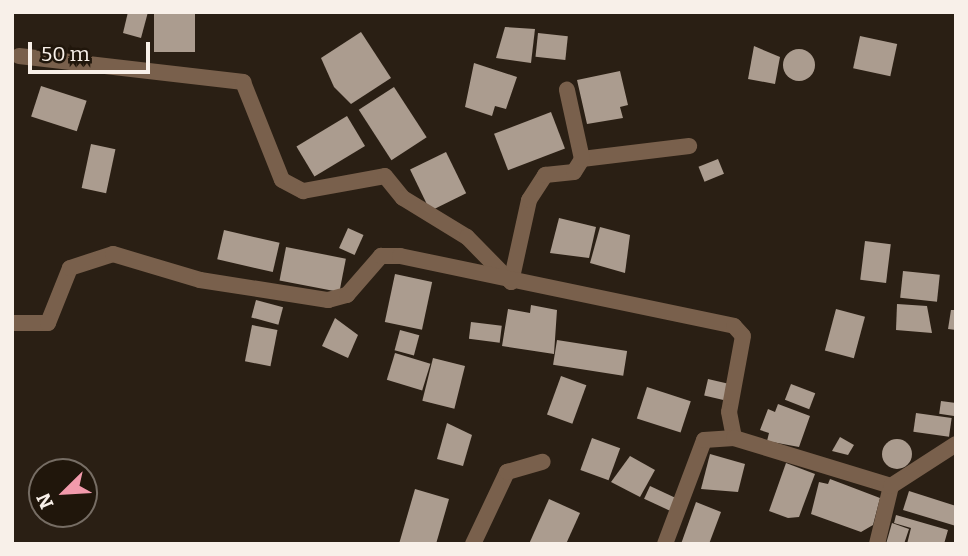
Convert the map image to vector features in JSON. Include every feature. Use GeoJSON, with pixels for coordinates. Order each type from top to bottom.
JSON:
{"type":"FeatureCollection","features":[{"type":"Feature","properties":{"kind":"street"},"geometry":{"type":"LineString","coordinates":[[19,56],[243,82],[282,180],[303,191],[384,176],[403,198],[467,237],[510,282]]}},
{"type":"Feature","properties":{"kind":"street"},"geometry":{"type":"LineString","coordinates":[[510,282],[529,200],[545,175],[574,172],[582,159],[567,90]]}},
{"type":"Feature","properties":{"kind":"street"},"geometry":{"type":"LineString","coordinates":[[582,159],[690,146]]}},
{"type":"Feature","properties":{"kind":"street"},"geometry":{"type":"LineString","coordinates":[[12,323],[48,323],[69,268],[113,254],[200,280],[328,300],[347,295],[381,256],[734,326],[743,336],[729,412],[734,438]]}},
{"type":"Feature","properties":{"kind":"street"},"geometry":{"type":"LineString","coordinates":[[665,544],[704,440],[734,438],[891,486]]}},
{"type":"Feature","properties":{"kind":"street"},"geometry":{"type":"LineString","coordinates":[[877,544],[891,486],[956,444]]}},
{"type":"Feature","properties":{"kind":"street"},"geometry":{"type":"LineString","coordinates":[[473,544],[508,472],[543,462]]}},
{"type":"Feature","properties":{"kind":"building"},"geometry":{"type":"Polygon","coordinates":[[[128,12],[148,12],[141,38],[123,33],[128,12]]]}},
{"type":"Feature","properties":{"kind":"building"},"geometry":{"type":"Polygon","coordinates":[[[154,12],[195,12],[195,52],[154,52],[154,12]]]}},
{"type":"Feature","properties":{"kind":"building"},"geometry":{"type":"Polygon","coordinates":[[[505,27],[535,29],[531,63],[496,58],[505,27]]]}},
{"type":"Feature","properties":{"kind":"building"},"geometry":{"type":"Polygon","coordinates":[[[361,32],[391,78],[351,104],[334,87],[321,58],[361,32]]]}},
{"type":"Feature","properties":{"kind":"building"},"geometry":{"type":"Polygon","coordinates":[[[538,33],[568,36],[565,60],[535,57],[538,33]]]}},
{"type":"Feature","properties":{"kind":"building"},"geometry":{"type":"Polygon","coordinates":[[[860,36],[897,44],[890,76],[853,68],[860,36]]]}},
{"type":"Feature","properties":{"kind":"building"},"geometry":{"type":"Polygon","coordinates":[[[754,46],[780,57],[775,84],[748,79],[754,46]]]}},
{"type":"Feature","properties":{"kind":"building"},"geometry":{"type":"Polygon","coordinates":[[[799,49],[810,54],[815,65],[810,76],[799,81],[788,76],[783,65],[788,54],[799,49]]]}},
{"type":"Feature","properties":{"kind":"building"},"geometry":{"type":"Polygon","coordinates":[[[474,63],[517,77],[506,109],[495,106],[492,116],[465,107],[474,63]]]}},
{"type":"Feature","properties":{"kind":"building"},"geometry":{"type":"Polygon","coordinates":[[[620,71],[628,105],[620,107],[623,118],[587,124],[577,80],[620,71]]]}},
{"type":"Feature","properties":{"kind":"building"},"geometry":{"type":"Polygon","coordinates":[[[41,86],[87,101],[77,131],[31,116],[41,86]]]}},
{"type":"Feature","properties":{"kind":"building"},"geometry":{"type":"Polygon","coordinates":[[[394,87],[427,137],[391,160],[359,110],[394,87]]]}},
{"type":"Feature","properties":{"kind":"building"},"geometry":{"type":"Polygon","coordinates":[[[551,112],[565,148],[508,170],[494,134],[551,112]]]}},
{"type":"Feature","properties":{"kind":"building"},"geometry":{"type":"Polygon","coordinates":[[[347,116],[365,146],[314,176],[296,146],[347,116]]]}},
{"type":"Feature","properties":{"kind":"building"},"geometry":{"type":"Polygon","coordinates":[[[91,144],[115,149],[106,193],[82,188],[91,144]]]}},
{"type":"Feature","properties":{"kind":"building"},"geometry":{"type":"Polygon","coordinates":[[[446,152],[466,193],[430,211],[410,170],[446,152]]]}},
{"type":"Feature","properties":{"kind":"building"},"geometry":{"type":"Polygon","coordinates":[[[718,159],[724,174],[705,182],[699,167],[718,159]]]}},
{"type":"Feature","properties":{"kind":"building"},"geometry":{"type":"Polygon","coordinates":[[[559,218],[596,227],[589,258],[550,253],[559,218]]]}},
{"type":"Feature","properties":{"kind":"building"},"geometry":{"type":"Polygon","coordinates":[[[600,227],[630,235],[625,273],[590,263],[600,227]]]}},
{"type":"Feature","properties":{"kind":"building"},"geometry":{"type":"Polygon","coordinates":[[[348,228],[364,235],[355,255],[339,248],[348,228]]]}},
{"type":"Feature","properties":{"kind":"building"},"geometry":{"type":"Polygon","coordinates":[[[224,230],[280,243],[273,272],[217,259],[224,230]]]}},
{"type":"Feature","properties":{"kind":"building"},"geometry":{"type":"Polygon","coordinates":[[[865,241],[891,244],[886,283],[860,280],[865,241]]]}},
{"type":"Feature","properties":{"kind":"building"},"geometry":{"type":"Polygon","coordinates":[[[286,247],[346,259],[339,292],[280,280],[286,247]]]}},
{"type":"Feature","properties":{"kind":"building"},"geometry":{"type":"Polygon","coordinates":[[[903,271],[940,275],[937,302],[900,298],[903,271]]]}},
{"type":"Feature","properties":{"kind":"building"},"geometry":{"type":"Polygon","coordinates":[[[395,274],[432,282],[422,330],[385,322],[395,274]]]}},
{"type":"Feature","properties":{"kind":"building"},"geometry":{"type":"Polygon","coordinates":[[[256,300],[283,307],[278,325],[251,317],[256,300]]]}},
{"type":"Feature","properties":{"kind":"building"},"geometry":{"type":"Polygon","coordinates":[[[897,304],[927,306],[932,333],[896,330],[897,304]]]}},
{"type":"Feature","properties":{"kind":"building"},"geometry":{"type":"Polygon","coordinates":[[[531,305],[557,310],[554,354],[502,346],[508,309],[530,313],[531,305]]]}},
{"type":"Feature","properties":{"kind":"building"},"geometry":{"type":"Polygon","coordinates":[[[836,309],[865,317],[854,358],[825,351],[836,309]]]}},
{"type":"Feature","properties":{"kind":"building"},"geometry":{"type":"Polygon","coordinates":[[[951,310],[956,310],[956,330],[948,329],[951,310]]]}},
{"type":"Feature","properties":{"kind":"building"},"geometry":{"type":"Polygon","coordinates":[[[335,318],[358,335],[348,358],[322,346],[335,318]]]}},
{"type":"Feature","properties":{"kind":"building"},"geometry":{"type":"Polygon","coordinates":[[[471,322],[502,326],[500,343],[469,339],[471,322]]]}},
{"type":"Feature","properties":{"kind":"building"},"geometry":{"type":"Polygon","coordinates":[[[252,325],[278,330],[270,366],[245,361],[252,325]]]}},
{"type":"Feature","properties":{"kind":"building"},"geometry":{"type":"Polygon","coordinates":[[[400,330],[419,335],[414,355],[395,350],[400,330]]]}},
{"type":"Feature","properties":{"kind":"building"},"geometry":{"type":"Polygon","coordinates":[[[557,340],[627,351],[623,376],[553,365],[557,340]]]}},
{"type":"Feature","properties":{"kind":"building"},"geometry":{"type":"Polygon","coordinates":[[[395,353],[430,364],[422,391],[387,380],[395,353]]]}},
{"type":"Feature","properties":{"kind":"building"},"geometry":{"type":"Polygon","coordinates":[[[433,358],[465,366],[454,409],[422,401],[433,358]]]}},
{"type":"Feature","properties":{"kind":"building"},"geometry":{"type":"Polygon","coordinates":[[[561,376],[586,385],[572,424],[547,415],[561,376]]]}},
{"type":"Feature","properties":{"kind":"building"},"geometry":{"type":"Polygon","coordinates":[[[708,379],[729,384],[726,401],[704,396],[708,379]]]}},
{"type":"Feature","properties":{"kind":"building"},"geometry":{"type":"Polygon","coordinates":[[[791,384],[815,393],[809,409],[785,400],[791,384]]]}},
{"type":"Feature","properties":{"kind":"building"},"geometry":{"type":"Polygon","coordinates":[[[647,387],[691,401],[681,433],[637,418],[647,387]]]}},
{"type":"Feature","properties":{"kind":"building"},"geometry":{"type":"Polygon","coordinates":[[[941,401],[956,403],[954,416],[939,414],[941,401]]]}},
{"type":"Feature","properties":{"kind":"building"},"geometry":{"type":"Polygon","coordinates":[[[778,404],[810,416],[799,447],[767,441],[769,433],[760,430],[768,409],[775,412],[778,404]]]}},
{"type":"Feature","properties":{"kind":"building"},"geometry":{"type":"Polygon","coordinates":[[[916,413],[952,418],[949,437],[913,432],[916,413]]]}},
{"type":"Feature","properties":{"kind":"building"},"geometry":{"type":"Polygon","coordinates":[[[447,423],[472,435],[463,466],[437,459],[447,423]]]}},
{"type":"Feature","properties":{"kind":"building"},"geometry":{"type":"Polygon","coordinates":[[[840,437],[854,445],[848,455],[832,451],[840,437]]]}},
{"type":"Feature","properties":{"kind":"building"},"geometry":{"type":"Polygon","coordinates":[[[592,438],[620,448],[609,480],[580,470],[592,438]]]}},
{"type":"Feature","properties":{"kind":"building"},"geometry":{"type":"Polygon","coordinates":[[[897,439],[908,443],[912,454],[908,465],[897,469],[886,465],[882,454],[886,443],[897,439]]]}},
{"type":"Feature","properties":{"kind":"building"},"geometry":{"type":"Polygon","coordinates":[[[710,454],[745,464],[738,492],[701,489],[710,454]]]}},
{"type":"Feature","properties":{"kind":"building"},"geometry":{"type":"Polygon","coordinates":[[[630,456],[655,470],[640,497],[611,482],[630,456]]]}},
{"type":"Feature","properties":{"kind":"building"},"geometry":{"type":"Polygon","coordinates":[[[786,463],[815,474],[799,517],[788,518],[769,511],[786,463]]]}},
{"type":"Feature","properties":{"kind":"building"},"geometry":{"type":"Polygon","coordinates":[[[830,479],[880,498],[873,525],[861,532],[811,514],[819,482],[828,484],[830,479]]]}},
{"type":"Feature","properties":{"kind":"building"},"geometry":{"type":"Polygon","coordinates":[[[650,486],[676,498],[670,511],[644,499],[650,486]]]}},
{"type":"Feature","properties":{"kind":"building"},"geometry":{"type":"Polygon","coordinates":[[[415,489],[449,499],[436,544],[399,544],[415,489]]]}},
{"type":"Feature","properties":{"kind":"building"},"geometry":{"type":"Polygon","coordinates":[[[909,491],[956,506],[956,526],[903,510],[909,491]]]}},
{"type":"Feature","properties":{"kind":"building"},"geometry":{"type":"Polygon","coordinates":[[[549,499],[580,513],[566,544],[529,544],[549,499]]]}},
{"type":"Feature","properties":{"kind":"building"},"geometry":{"type":"Polygon","coordinates":[[[696,502],[721,512],[709,544],[681,544],[696,502]]]}},
{"type":"Feature","properties":{"kind":"building"},"geometry":{"type":"Polygon","coordinates":[[[896,515],[948,530],[944,544],[907,544],[911,528],[894,523],[896,515]]]}},
{"type":"Feature","properties":{"kind":"building"},"geometry":{"type":"Polygon","coordinates":[[[892,523],[909,529],[904,544],[886,544],[892,523]]]}}]}
